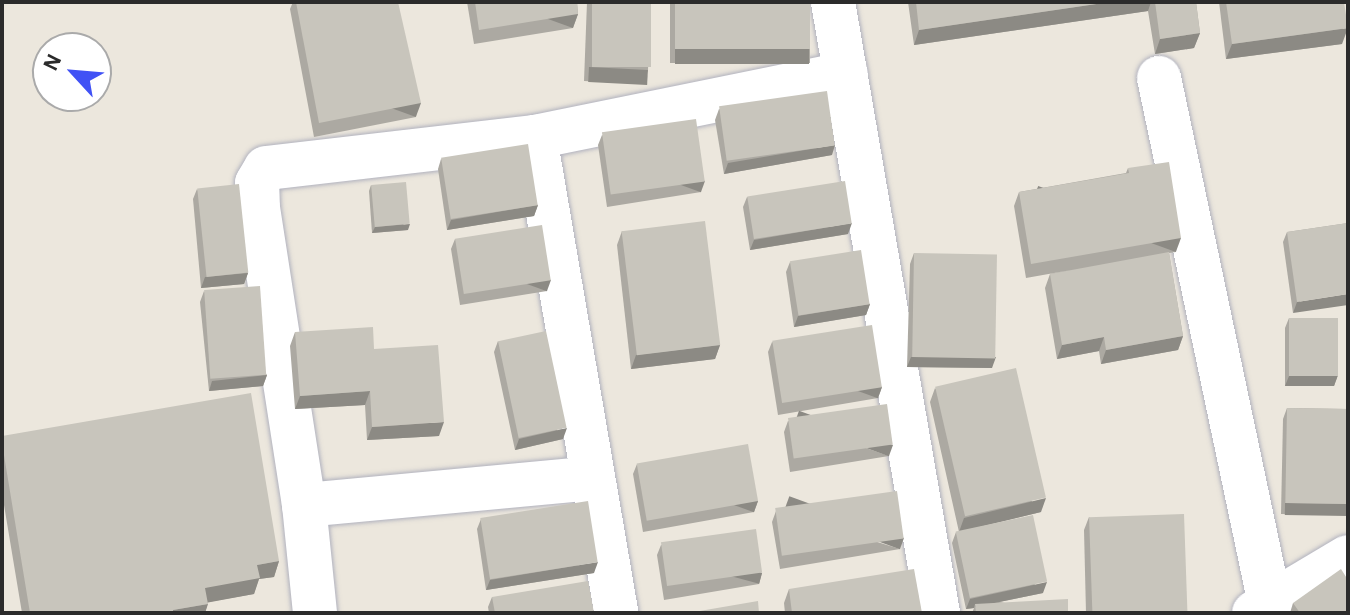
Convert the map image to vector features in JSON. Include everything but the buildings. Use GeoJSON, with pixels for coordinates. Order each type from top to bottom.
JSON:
{"type":"FeatureCollection","features":[{"type":"Feature","properties":{"kind":"street"},"geometry":{"type":"LineString","coordinates":[[833,2],[938,613]]}},
{"type":"Feature","properties":{"kind":"street"},"geometry":{"type":"LineString","coordinates":[[315,613],[304,505],[258,209],[257,183],[266,168],[535,137],[846,74]]}},
{"type":"Feature","properties":{"kind":"street"},"geometry":{"type":"LineString","coordinates":[[1159,78],[1262,608],[1348,557]]}},
{"type":"Feature","properties":{"kind":"street"},"geometry":{"type":"LineString","coordinates":[[535,137],[616,613]]}},
{"type":"Feature","properties":{"kind":"street"},"geometry":{"type":"LineString","coordinates":[[304,505],[593,478]]}}]}
